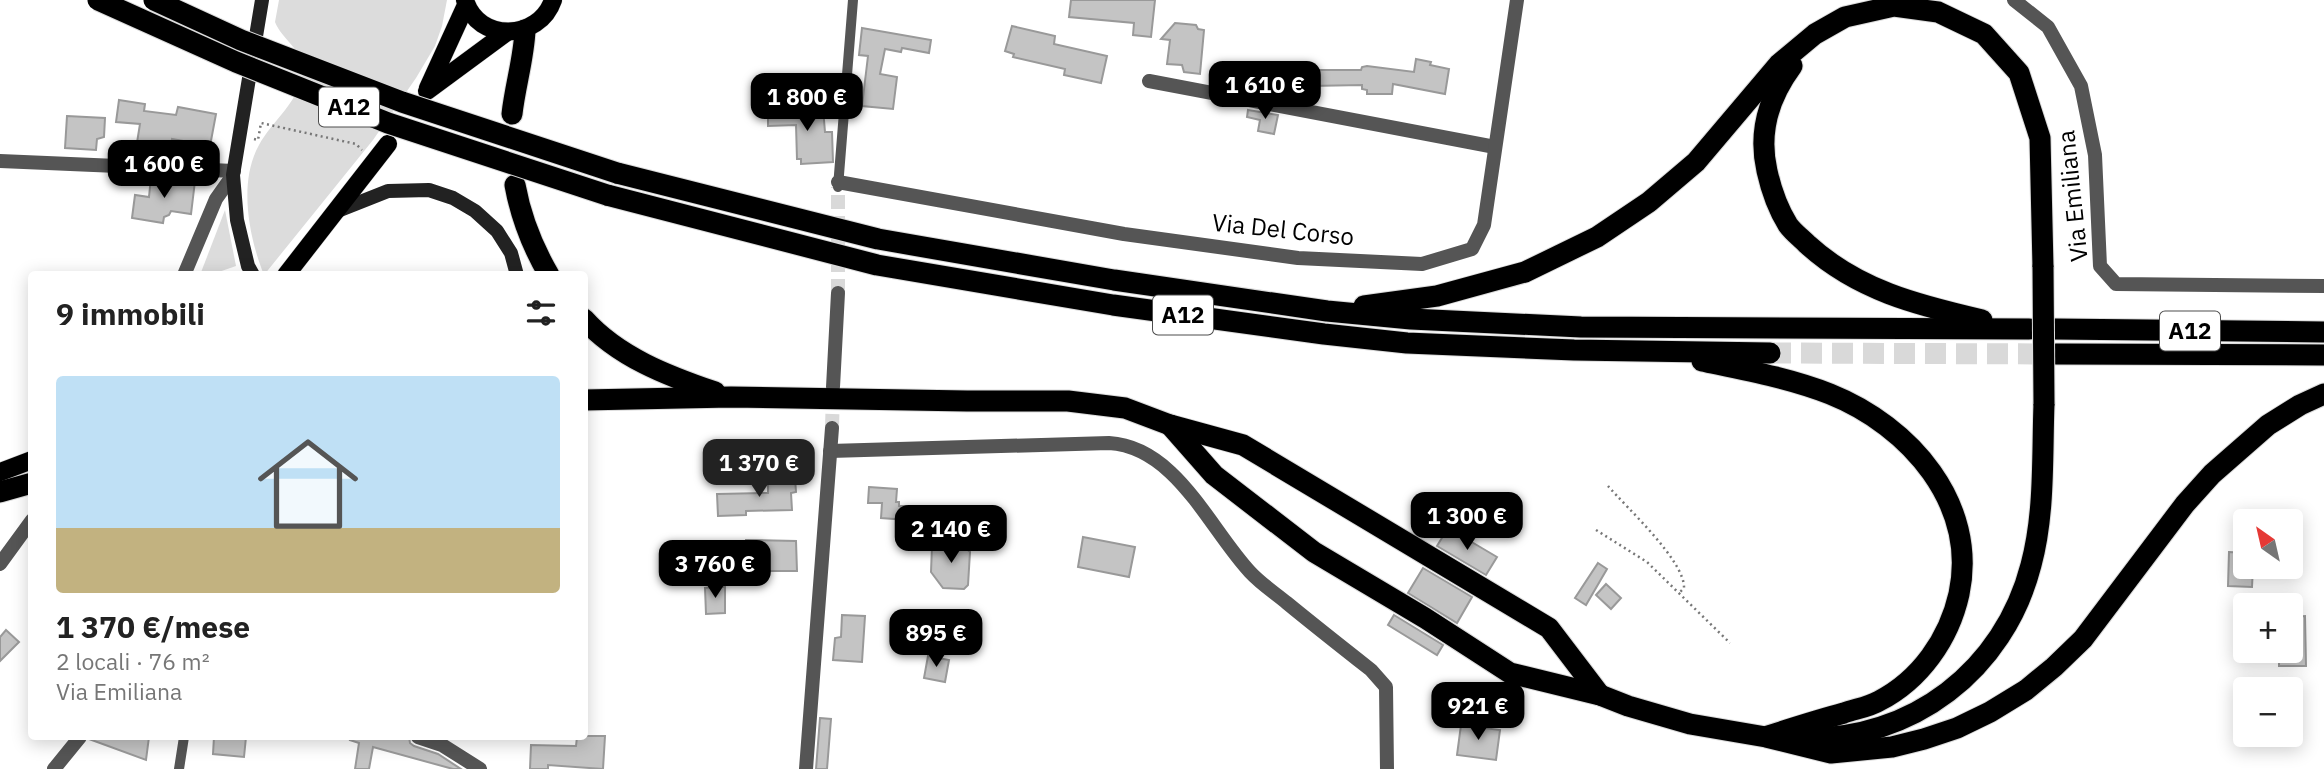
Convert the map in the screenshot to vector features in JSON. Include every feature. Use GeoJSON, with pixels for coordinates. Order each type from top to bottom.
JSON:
{"type":"FeatureCollection","features":[{"type":"Feature","properties":{"kind":"highway","name":"A12"},"geometry":{"type":"LineString","coordinates":[[98,0],[236,62],[388,123],[607,195],[877,265],[1112,305],[1324,334],[1408,342],[1770,352]]}},
{"type":"Feature","properties":{"kind":"highway","name":"A12"},"geometry":{"type":"LineString","coordinates":[[154,0],[241,40],[402,102],[617,173],[878,239],[1114,280],[1327,311],[1411,319],[1581,327],[2023,329],[1925,307],[1867,286],[1825,260],[1789,227],[1768,178],[1764,159],[1765,121],[1778,85],[1815,34]]}},
{"type":"Feature","properties":{"kind":"highway"},"geometry":{"type":"LineString","coordinates":[[1327,311],[1437,296],[1525,272],[1597,237],[1649,202],[1696,162],[1779,64],[1815,34],[1845,17],[1894,6],[1938,12],[1984,34],[2019,73],[2040,138],[2044,404],[2038,526],[2032,564],[2006,628],[1988,654],[1942,697],[1891,724],[1861,733],[1829,739],[1766,737]]}},
{"type":"Feature","properties":{"kind":"highway"},"geometry":{"type":"LineString","coordinates":[[512,114],[516,31]]}},
{"type":"Feature","properties":{"kind":"highway"},"geometry":{"type":"LineString","coordinates":[[515,185],[520,215],[547,271]]}},
{"type":"Feature","properties":{"kind":"highway"},"geometry":{"type":"LineString","coordinates":[[588,322],[622,352],[680,380],[731,397]]}},
{"type":"Feature","properties":{"kind":"highway","name":"A12"},"geometry":{"type":"LineString","coordinates":[[2056,329],[2324,332]]}},
{"type":"Feature","properties":{"kind":"highway"},"geometry":{"type":"LineString","coordinates":[[1658,351],[1792,381],[1830,394],[1861,409],[1892,430],[1921,457],[1941,484],[1954,515],[1962,548],[1962,579],[1955,610],[1944,637],[1927,662],[1906,684],[1877,702],[1766,737]]}},
{"type":"Feature","properties":{"kind":"highway","name":"A12"},"geometry":{"type":"LineString","coordinates":[[2056,354],[2324,355]]}},
{"type":"Feature","properties":{"kind":"highway"},"geometry":{"type":"LineString","coordinates":[[1170,425],[1214,475],[1314,552],[1425,618],[1510,673],[1600,695],[1690,724],[1766,737],[1831,753],[1859,752],[1924,739],[1957,728],[2026,690],[2083,639],[2185,503],[2238,449],[2268,425],[2324,394]]}},
{"type":"Feature","properties":{"kind":"highway"},"geometry":{"type":"LineString","coordinates":[[588,400],[731,397],[1069,401],[1125,408],[1170,425],[1243,444],[1549,628],[1600,695]]}},
{"type":"Feature","properties":{"kind":"highway"},"geometry":{"type":"LineString","coordinates":[[0,492],[28,484]]}},
{"type":"Feature","properties":{"kind":"main road"},"geometry":{"type":"LineString","coordinates":[[251,271],[237,220],[233,173],[262,0]]}},
{"type":"Feature","properties":{"kind":"main road"},"geometry":{"type":"LineString","coordinates":[[465,2],[427,91],[516,31],[545,15],[553,0]]}},
{"type":"Feature","properties":{"kind":"main road"},"geometry":{"type":"LineString","coordinates":[[465,2],[474,17],[484,26],[516,31]]}},
{"type":"Feature","properties":{"kind":"main road"},"geometry":{"type":"LineString","coordinates":[[289,271],[388,144]]}},
{"type":"Feature","properties":{"kind":"main road"},"geometry":{"type":"LineString","coordinates":[[333,213],[388,191],[429,190],[453,198],[475,211],[497,231],[511,253],[516,271]]}},
{"type":"Feature","properties":{"kind":"main road"},"geometry":{"type":"LineString","coordinates":[[0,472],[28,462]]}},
{"type":"Feature","properties":{"kind":"street","name":"Via Del Corso"},"geometry":{"type":"LineString","coordinates":[[838,184],[1125,234],[1298,258],[1422,264],[1472,249],[1483,225],[1517,0]]}},
{"type":"Feature","properties":{"kind":"street","name":"Via Emiliana"},"geometry":{"type":"LineString","coordinates":[[2014,0],[2048,27],[2081,86],[2095,155],[2100,266],[2116,284],[2324,286]]}},
{"type":"Feature","properties":{"kind":"street"},"geometry":{"type":"LineString","coordinates":[[1149,81],[1495,147]]}},
{"type":"Feature","properties":{"kind":"street"},"geometry":{"type":"LineString","coordinates":[[0,161],[233,173],[216,200],[186,271]]}},
{"type":"Feature","properties":{"kind":"street"},"geometry":{"type":"LineString","coordinates":[[833,387],[838,293]]}},
{"type":"Feature","properties":{"kind":"street"},"geometry":{"type":"LineString","coordinates":[[806,769],[832,428]]}},
{"type":"Feature","properties":{"kind":"street"},"geometry":{"type":"LineString","coordinates":[[830,451],[1109,443],[1129,446],[1148,454],[1161,462],[1251,573],[1371,670],[1386,687],[1387,769]]}},
{"type":"Feature","properties":{"kind":"street"},"geometry":{"type":"LineString","coordinates":[[0,564],[28,526]]}},
{"type":"Feature","properties":{"kind":"street"},"geometry":{"type":"LineString","coordinates":[[54,769],[78,740]]}},
{"type":"Feature","properties":{"kind":"street"},"geometry":{"type":"LineString","coordinates":[[427,740],[442,745],[480,769]]}},
{"type":"Feature","properties":{"kind":"lane"},"geometry":{"type":"LineString","coordinates":[[838,184],[853,0]]}},
{"type":"Feature","properties":{"kind":"lane"},"geometry":{"type":"LineString","coordinates":[[179,769],[184,740]]}},
{"type":"Feature","properties":{"kind":"path"},"geometry":{"type":"LineString","coordinates":[[239,136],[258,140],[261,123],[356,144],[375,161]]}},
{"type":"Feature","properties":{"kind":"path"},"geometry":{"type":"LineString","coordinates":[[1608,486],[1675,561],[1684,581],[1684,588],[1679,593]]}},
{"type":"Feature","properties":{"kind":"path"},"geometry":{"type":"LineString","coordinates":[[1596,530],[1647,562],[1730,643]]}},
{"type":"Feature","properties":{"kind":"shaded area"},"geometry":{"type":"Polygon","coordinates":[[[279,0],[447,0],[435,46],[416,78],[373,140],[267,271],[263,271],[250,227],[247,193],[249,176],[259,145],[291,102],[303,72],[300,57],[275,22],[279,0]]]}},
{"type":"Feature","properties":{"kind":"shaded area"},"geometry":{"type":"Polygon","coordinates":[[[225,210],[236,266],[222,271],[202,271],[225,210]]]}},
{"type":"Feature","properties":{"kind":"building"},"geometry":{"type":"Polygon","coordinates":[[[1071,0],[1155,0],[1151,37],[1133,35],[1134,23],[1069,17],[1071,0]]]}},
{"type":"Feature","properties":{"kind":"building"},"geometry":{"type":"Polygon","coordinates":[[[1175,23],[1196,25],[1198,29],[1204,30],[1200,74],[1184,72],[1182,65],[1167,64],[1170,40],[1161,39],[1175,23]]]}},
{"type":"Feature","properties":{"kind":"building"},"geometry":{"type":"Polygon","coordinates":[[[1012,26],[1055,36],[1054,44],[1107,56],[1101,83],[1064,75],[1065,69],[1013,57],[1014,54],[1005,51],[1012,26]]]}},
{"type":"Feature","properties":{"kind":"building"},"geometry":{"type":"Polygon","coordinates":[[[862,28],[931,40],[929,53],[902,48],[901,52],[885,49],[880,74],[897,77],[893,109],[862,106],[868,56],[859,55],[862,28]]]}},
{"type":"Feature","properties":{"kind":"building"},"geometry":{"type":"Polygon","coordinates":[[[1416,59],[1449,69],[1445,94],[1393,84],[1392,94],[1367,94],[1362,85],[1311,86],[1312,70],[1361,70],[1367,66],[1414,72],[1416,59]]]}},
{"type":"Feature","properties":{"kind":"building"},"geometry":{"type":"Polygon","coordinates":[[[119,100],[145,104],[144,111],[176,115],[178,107],[216,114],[210,146],[172,139],[169,159],[135,155],[140,124],[116,122],[119,100]]]}},
{"type":"Feature","properties":{"kind":"building"},"geometry":{"type":"Polygon","coordinates":[[[823,108],[825,132],[832,132],[833,162],[801,164],[801,159],[797,159],[796,125],[768,126],[768,110],[823,108]]]}},
{"type":"Feature","properties":{"kind":"building"},"geometry":{"type":"Polygon","coordinates":[[[1248,110],[1278,115],[1274,134],[1258,131],[1260,120],[1247,117],[1248,110]]]}},
{"type":"Feature","properties":{"kind":"building"},"geometry":{"type":"Polygon","coordinates":[[[67,116],[105,118],[104,137],[97,139],[96,150],[65,148],[67,116]]]}},
{"type":"Feature","properties":{"kind":"building"},"geometry":{"type":"Polygon","coordinates":[[[151,177],[195,181],[191,214],[171,211],[164,217],[163,223],[132,218],[135,195],[149,197],[151,177]]]}},
{"type":"Feature","properties":{"kind":"building"},"geometry":{"type":"Polygon","coordinates":[[[795,478],[796,492],[791,493],[792,510],[746,511],[746,515],[718,516],[717,494],[768,493],[768,479],[795,478]]]}},
{"type":"Feature","properties":{"kind":"building"},"geometry":{"type":"Polygon","coordinates":[[[869,487],[897,489],[896,502],[899,502],[899,506],[908,506],[907,520],[881,518],[882,503],[868,503],[869,487]]]}},
{"type":"Feature","properties":{"kind":"building"},"geometry":{"type":"Polygon","coordinates":[[[1448,528],[1497,557],[1486,575],[1437,546],[1448,528]]]}},
{"type":"Feature","properties":{"kind":"building"},"geometry":{"type":"Polygon","coordinates":[[[1083,537],[1135,547],[1129,577],[1078,567],[1083,537]]]}},
{"type":"Feature","properties":{"kind":"building"},"geometry":{"type":"Polygon","coordinates":[[[746,540],[796,541],[797,571],[743,571],[746,540]]]}},
{"type":"Feature","properties":{"kind":"building"},"geometry":{"type":"Polygon","coordinates":[[[937,542],[960,543],[970,552],[968,585],[964,589],[943,588],[931,572],[932,546],[937,542]]]}},
{"type":"Feature","properties":{"kind":"building"},"geometry":{"type":"Polygon","coordinates":[[[2229,552],[2233,552],[2233,579],[2252,579],[2252,587],[2228,586],[2229,552]]]}},
{"type":"Feature","properties":{"kind":"building"},"geometry":{"type":"Polygon","coordinates":[[[1598,563],[1607,569],[1586,605],[1575,598],[1598,563]]]}},
{"type":"Feature","properties":{"kind":"building"},"geometry":{"type":"Polygon","coordinates":[[[1423,568],[1472,597],[1457,623],[1408,593],[1423,568]]]}},
{"type":"Feature","properties":{"kind":"building"},"geometry":{"type":"Polygon","coordinates":[[[1606,584],[1621,598],[1611,609],[1596,595],[1606,584]]]}},
{"type":"Feature","properties":{"kind":"building"},"geometry":{"type":"Polygon","coordinates":[[[725,587],[725,613],[706,614],[705,588],[725,587]]]}},
{"type":"Feature","properties":{"kind":"building"},"geometry":{"type":"Polygon","coordinates":[[[962,614],[977,616],[975,634],[960,632],[962,614]]]}},
{"type":"Feature","properties":{"kind":"building"},"geometry":{"type":"Polygon","coordinates":[[[842,615],[865,616],[862,662],[833,660],[835,638],[841,637],[842,615]]]}},
{"type":"Feature","properties":{"kind":"building"},"geometry":{"type":"Polygon","coordinates":[[[1394,615],[1443,645],[1437,655],[1388,625],[1394,615]]]}},
{"type":"Feature","properties":{"kind":"building"},"geometry":{"type":"Polygon","coordinates":[[[2303,616],[2306,666],[2279,666],[2279,663],[2303,663],[2303,616]]]}},
{"type":"Feature","properties":{"kind":"building"},"geometry":{"type":"Polygon","coordinates":[[[6,630],[19,642],[0,661],[0,637],[6,630]]]}},
{"type":"Feature","properties":{"kind":"building"},"geometry":{"type":"Polygon","coordinates":[[[928,656],[949,660],[945,682],[924,678],[928,656]]]}},
{"type":"Feature","properties":{"kind":"building"},"geometry":{"type":"Polygon","coordinates":[[[820,718],[831,719],[827,769],[816,769],[820,718]]]}},
{"type":"Feature","properties":{"kind":"building"},"geometry":{"type":"Polygon","coordinates":[[[1461,725],[1500,730],[1496,760],[1457,755],[1461,725]]]}},
{"type":"Feature","properties":{"kind":"building"},"geometry":{"type":"Polygon","coordinates":[[[588,736],[605,736],[603,769],[548,765],[548,769],[530,769],[531,745],[576,746],[577,740],[588,740],[588,736]]]}},
{"type":"Feature","properties":{"kind":"building"},"geometry":{"type":"Polygon","coordinates":[[[92,740],[149,740],[146,760],[92,740]]]}},
{"type":"Feature","properties":{"kind":"building"},"geometry":{"type":"Polygon","coordinates":[[[214,740],[246,740],[244,757],[213,754],[214,740]]]}},
{"type":"Feature","properties":{"kind":"building"},"geometry":{"type":"Polygon","coordinates":[[[350,740],[410,740],[414,746],[438,754],[461,769],[373,747],[369,769],[355,769],[359,743],[350,740]]]}},
{"type":"Feature","properties":{"kind":"tunnel"},"geometry":{"type":"LineString","coordinates":[[838,187],[838,293]]}},
{"type":"Feature","properties":{"kind":"tunnel"},"geometry":{"type":"LineString","coordinates":[[1770,353],[2056,354]]}},
{"type":"Feature","properties":{"kind":"tunnel"},"geometry":{"type":"LineString","coordinates":[[832,428],[833,392]]}}]}
